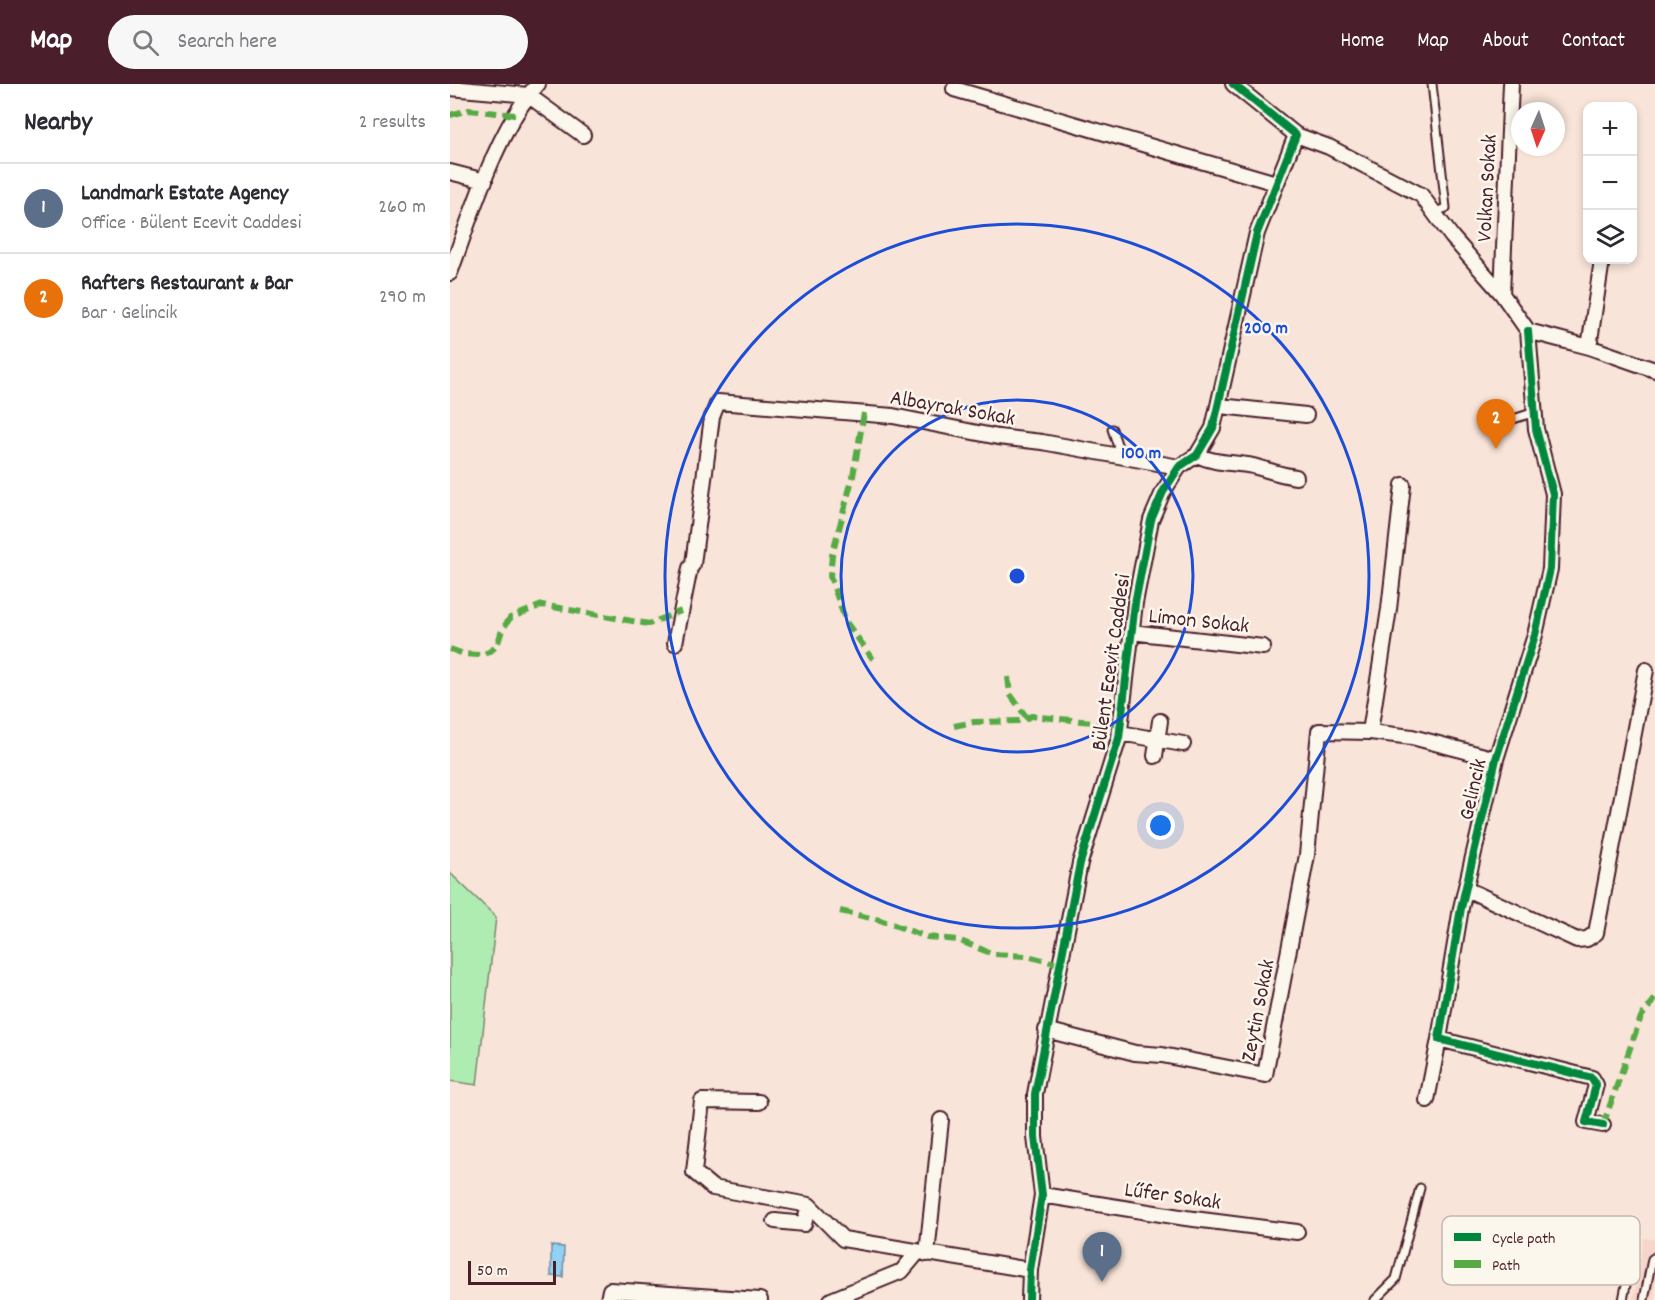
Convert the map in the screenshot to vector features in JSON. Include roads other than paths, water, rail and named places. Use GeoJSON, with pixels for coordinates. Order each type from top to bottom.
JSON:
{"type":"FeatureCollection","features":[{"type":"Feature","properties":{"kind":"street"},"geometry":{"type":"LineString","coordinates":[[450,273],[509,127],[528,95],[538,84]]}},
{"type":"Feature","properties":{"kind":"street","name":"Volkan Sokak"},"geometry":{"type":"LineString","coordinates":[[1502,294],[1511,84]]}},
{"type":"Feature","properties":{"kind":"street"},"geometry":{"type":"LineString","coordinates":[[1231,85],[1296,135],[1329,147],[1420,195],[1452,237],[1502,294],[1528,331],[1589,347],[1655,370]]}},
{"type":"Feature","properties":{"kind":"street"},"geometry":{"type":"LineString","coordinates":[[450,88],[496,88],[528,95],[583,135]]}},
{"type":"Feature","properties":{"kind":"street"},"geometry":{"type":"LineString","coordinates":[[954,89],[980,90],[1276,183]]}},
{"type":"Feature","properties":{"kind":"street","name":"Bülent Ecevit Caddesi"},"geometry":{"type":"LineString","coordinates":[[1029,1300],[1030,1270],[1042,1195],[1035,1137],[1035,1094],[1080,863],[1120,734],[1131,632],[1151,520],[1163,492],[1179,467],[1197,454],[1213,428],[1220,406],[1257,233],[1296,135]]}},
{"type":"Feature","properties":{"kind":"street"},"geometry":{"type":"LineString","coordinates":[[450,172],[485,182]]}},
{"type":"Feature","properties":{"kind":"street"},"geometry":{"type":"LineString","coordinates":[[1589,347],[1601,264]]}},
{"type":"Feature","properties":{"kind":"street","name":"Gelincik"},"geometry":{"type":"LineString","coordinates":[[1428,1100],[1455,936],[1496,759],[1535,635],[1551,561],[1553,494],[1538,439],[1528,331]]}},
{"type":"Feature","properties":{"kind":"street","name":"Albayrak Sokak"},"geometry":{"type":"LineString","coordinates":[[675,643],[690,568],[693,564],[712,417],[718,402],[893,416],[998,437],[1042,442],[1179,467]]}},
{"type":"Feature","properties":{"kind":"street"},"geometry":{"type":"LineString","coordinates":[[1220,406],[1306,415]]}},
{"type":"Feature","properties":{"kind":"street"},"geometry":{"type":"LineString","coordinates":[[1197,454],[1211,462],[1255,467],[1278,475],[1296,477]]}},
{"type":"Feature","properties":{"kind":"street"},"geometry":{"type":"LineString","coordinates":[[1403,485],[1389,609],[1370,732],[1412,737],[1496,759]]}},
{"type":"Feature","properties":{"kind":"street","name":"Limon Sokak"},"geometry":{"type":"LineString","coordinates":[[1131,632],[1263,647]]}},
{"type":"Feature","properties":{"kind":"street"},"geometry":{"type":"LineString","coordinates":[[1466,889],[1577,940],[1587,939],[1596,933],[1646,670]]}},
{"type":"Feature","properties":{"kind":"street"},"geometry":{"type":"LineString","coordinates":[[1155,756],[1160,721]]}},
{"type":"Feature","properties":{"kind":"street","name":"Zeytin Sokak"},"geometry":{"type":"LineString","coordinates":[[1046,1030],[1135,1053],[1162,1055],[1265,1075],[1307,855],[1319,731],[1370,732]]}},
{"type":"Feature","properties":{"kind":"street"},"geometry":{"type":"LineString","coordinates":[[1120,734],[1183,744]]}},
{"type":"Feature","properties":{"kind":"street"},"geometry":{"type":"LineString","coordinates":[[1439,1039],[1592,1078],[1596,1085],[1586,1122],[1603,1125]]}},
{"type":"Feature","properties":{"kind":"street"},"geometry":{"type":"LineString","coordinates":[[759,1102],[702,1101],[694,1172],[713,1188],[809,1204],[843,1239],[1030,1270]]}},
{"type":"Feature","properties":{"kind":"street"},"geometry":{"type":"LineString","coordinates":[[831,1300],[903,1271],[923,1253],[941,1120]]}},
{"type":"Feature","properties":{"kind":"street","name":"Lűfer Sokak"},"geometry":{"type":"LineString","coordinates":[[1042,1195],[1186,1218],[1297,1232]]}},
{"type":"Feature","properties":{"kind":"street"},"geometry":{"type":"LineString","coordinates":[[776,1221],[804,1224],[809,1204]]}},
{"type":"Feature","properties":{"kind":"street"},"geometry":{"type":"LineString","coordinates":[[608,1300],[610,1290],[760,1300]]}},
{"type":"Feature","properties":{"kind":"lane"},"geometry":{"type":"LineString","coordinates":[[1432,84],[1446,208],[1435,212]]}},
{"type":"Feature","properties":{"kind":"lane"},"geometry":{"type":"LineString","coordinates":[[1495,424],[1535,412]]}},
{"type":"Feature","properties":{"kind":"lane"},"geometry":{"type":"LineString","coordinates":[[1112,429],[1121,456]]}},
{"type":"Feature","properties":{"kind":"lane"},"geometry":{"type":"LineString","coordinates":[[1375,1300],[1395,1279],[1420,1188]]}},
{"type":"Feature","properties":{"kind":"lane"},"geometry":{"type":"LineString","coordinates":[[1644,1300],[1652,1259],[1655,1257]]}},
{"type":"Feature","properties":{"kind":"lane"},"geometry":{"type":"LineString","coordinates":[[1623,1300],[1626,1285]]}},
{"type":"Feature","properties":{"kind":"water"},"geometry":{"type":"Polygon","coordinates":[[[551,1246],[564,1247],[563,1277],[551,1276],[551,1246]]]}},
{"type":"Feature","properties":{"kind":"place","name":"Rafters Restaurant & Bar"},"geometry":{"type":"Point","coordinates":[1496,449]}},
{"type":"Feature","properties":{"kind":"place","name":"Landmark Estate Agency"},"geometry":{"type":"Point","coordinates":[1102,1282]}}]}
